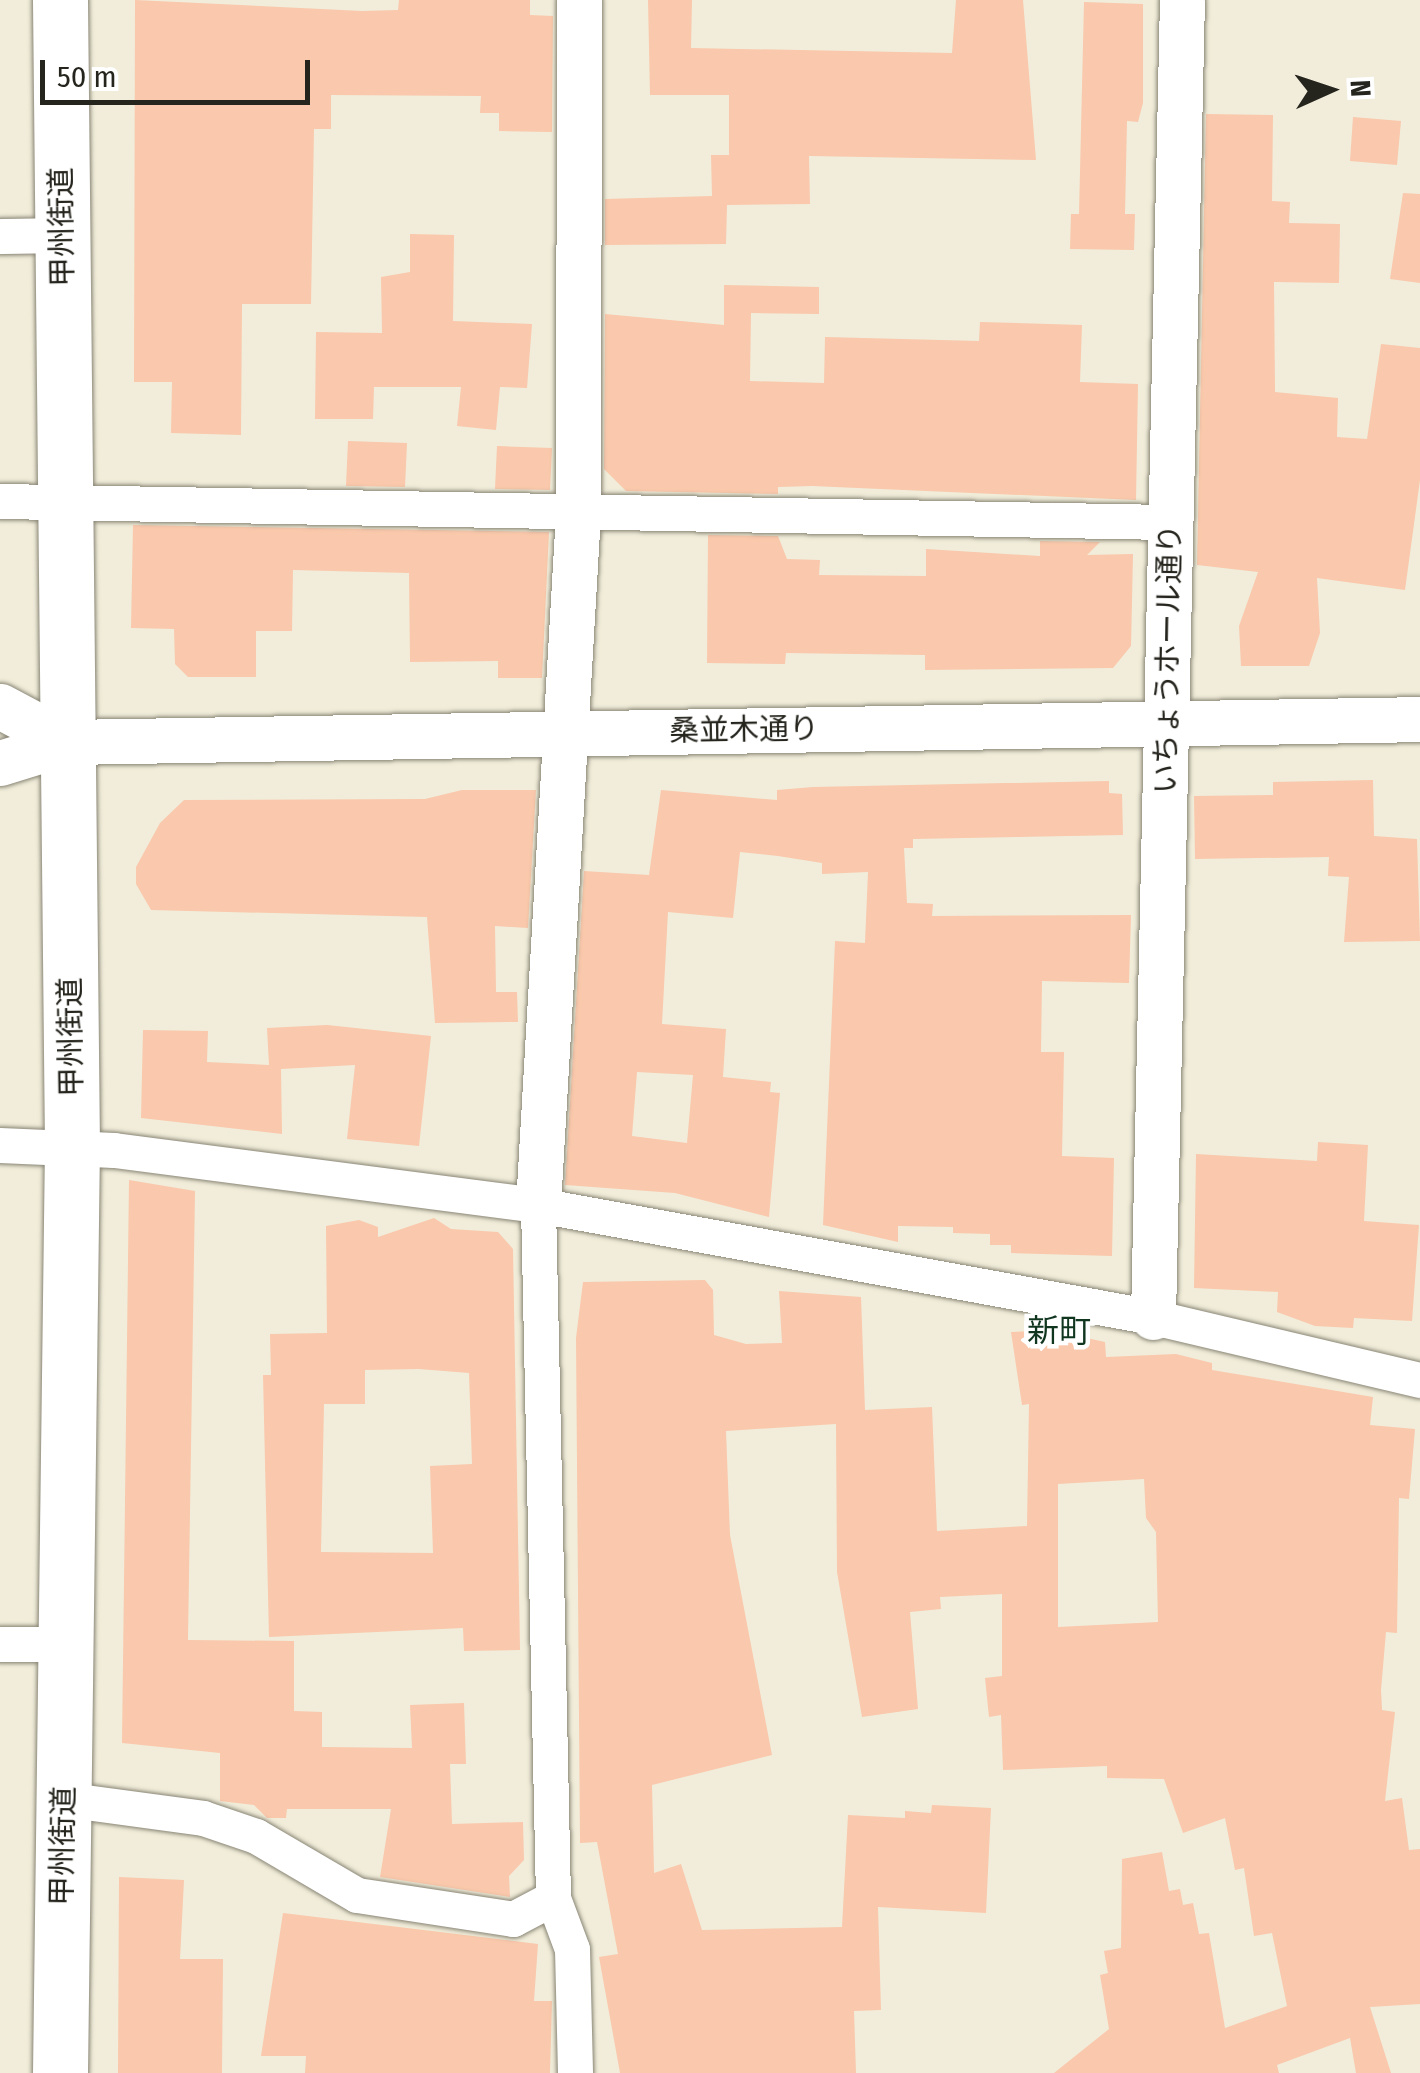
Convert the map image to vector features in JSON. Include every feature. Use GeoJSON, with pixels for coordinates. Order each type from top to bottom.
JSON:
{"type":"FeatureCollection","features":[{"type":"Feature","properties":{"kind":"highway","name":"甲州街道"},"geometry":{"type":"LineString","coordinates":[[60,0],[72,1147],[60,2073]]}},
{"type":"Feature","properties":{"kind":"street"},"geometry":{"type":"LineString","coordinates":[[575,2073],[572,1948],[553,1898],[538,1205],[578,513],[580,0]]}},
{"type":"Feature","properties":{"kind":"street","name":"いちょうホール通り"},"geometry":{"type":"LineString","coordinates":[[1154,1317],[1182,0]]}},
{"type":"Feature","properties":{"kind":"street"},"geometry":{"type":"LineString","coordinates":[[0,236],[63,235]]}},
{"type":"Feature","properties":{"kind":"street"},"geometry":{"type":"LineString","coordinates":[[0,500],[1171,522]]}},
{"type":"Feature","properties":{"kind":"street","name":"桑並木通り"},"geometry":{"type":"LineString","coordinates":[[0,706],[68,742]]}},
{"type":"Feature","properties":{"kind":"street","name":"桑並木通り"},"geometry":{"type":"LineString","coordinates":[[0,764],[68,742],[1420,719]]}},
{"type":"Feature","properties":{"kind":"street"},"geometry":{"type":"LineString","coordinates":[[0,1145],[72,1147],[538,1205],[1154,1317],[1420,1380]]}},
{"type":"Feature","properties":{"kind":"street"},"geometry":{"type":"LineString","coordinates":[[0,1644],[63,1644]]}},
{"type":"Feature","properties":{"kind":"street"},"geometry":{"type":"LineString","coordinates":[[64,1799],[204,1818],[256,1836],[356,1894],[513,1919],[553,1898]]}},
{"type":"Feature","properties":{"kind":"building"},"geometry":{"type":"Polygon","coordinates":[[[135,0],[362,11],[398,10],[399,0],[530,0],[530,15],[553,16],[552,132],[499,131],[499,113],[480,113],[481,96],[331,95],[331,129],[314,129],[311,304],[242,304],[241,435],[171,433],[172,382],[134,382],[135,0]]]}},
{"type":"Feature","properties":{"kind":"building"},"geometry":{"type":"Polygon","coordinates":[[[648,0],[692,0],[691,48],[952,53],[956,0],[1023,0],[1036,160],[809,156],[810,204],[727,205],[726,244],[605,245],[605,199],[712,196],[711,155],[729,155],[729,95],[650,95],[648,0]]]}},
{"type":"Feature","properties":{"kind":"building"},"geometry":{"type":"Polygon","coordinates":[[[1084,2],[1143,4],[1143,103],[1138,122],[1127,121],[1125,214],[1135,214],[1134,250],[1070,249],[1071,214],[1079,214],[1084,2]]]}},
{"type":"Feature","properties":{"kind":"building"},"geometry":{"type":"Polygon","coordinates":[[[1206,114],[1273,115],[1272,201],[1290,202],[1289,223],[1340,224],[1339,283],[1274,282],[1275,392],[1338,398],[1337,437],[1367,439],[1381,344],[1420,348],[1420,480],[1405,590],[1317,578],[1320,633],[1309,666],[1241,666],[1239,626],[1258,572],[1197,565],[1206,114]]]}},
{"type":"Feature","properties":{"kind":"building"},"geometry":{"type":"Polygon","coordinates":[[[1353,117],[1401,121],[1397,165],[1350,161],[1353,117]]]}},
{"type":"Feature","properties":{"kind":"building"},"geometry":{"type":"Polygon","coordinates":[[[1403,193],[1420,194],[1420,283],[1390,279],[1403,193]]]}},
{"type":"Feature","properties":{"kind":"building"},"geometry":{"type":"Polygon","coordinates":[[[410,234],[454,235],[453,321],[532,324],[527,388],[500,387],[496,430],[457,426],[461,387],[374,387],[373,419],[315,419],[316,332],[382,333],[381,277],[410,272],[410,234]]]}},
{"type":"Feature","properties":{"kind":"building"},"geometry":{"type":"Polygon","coordinates":[[[724,285],[819,287],[819,314],[751,313],[750,381],[824,383],[825,337],[979,341],[980,322],[1082,325],[1080,382],[1138,384],[1136,500],[812,486],[778,487],[778,494],[626,491],[604,469],[605,314],[724,325],[724,285]]]}},
{"type":"Feature","properties":{"kind":"building"},"geometry":{"type":"Polygon","coordinates":[[[348,441],[407,443],[405,487],[346,486],[348,441]]]}},
{"type":"Feature","properties":{"kind":"building"},"geometry":{"type":"Polygon","coordinates":[[[497,446],[552,448],[550,490],[495,489],[497,446]]]}},
{"type":"Feature","properties":{"kind":"building"},"geometry":{"type":"Polygon","coordinates":[[[133,525],[549,532],[542,678],[498,678],[498,661],[410,662],[409,573],[293,570],[292,631],[256,631],[256,677],[188,677],[175,664],[174,629],[131,628],[133,525]]]}},
{"type":"Feature","properties":{"kind":"building"},"geometry":{"type":"Polygon","coordinates":[[[708,535],[778,536],[787,559],[820,560],[819,575],[926,576],[926,549],[1040,556],[1040,541],[1100,542],[1087,555],[1133,554],[1131,646],[1113,668],[925,670],[925,655],[786,653],[785,664],[707,663],[708,535]]]}},
{"type":"Feature","properties":{"kind":"building"},"geometry":{"type":"Polygon","coordinates":[[[1373,780],[1374,836],[1417,839],[1420,941],[1344,942],[1349,877],[1328,876],[1329,857],[1195,859],[1194,796],[1273,795],[1273,782],[1373,780]]]}},
{"type":"Feature","properties":{"kind":"building"},"geometry":{"type":"Polygon","coordinates":[[[1109,781],[1109,793],[1122,794],[1123,835],[913,839],[913,848],[904,848],[907,903],[933,904],[932,916],[1131,915],[1129,983],[1042,981],[1041,1052],[1064,1052],[1062,1156],[1114,1158],[1112,1256],[1011,1253],[1011,1245],[990,1245],[990,1234],[953,1233],[953,1227],[898,1226],[898,1242],[823,1225],[835,941],[865,943],[868,872],[822,874],[822,863],[778,856],[740,852],[733,918],[668,912],[662,1024],[726,1029],[723,1077],[771,1082],[770,1092],[780,1093],[769,1217],[675,1193],[565,1185],[584,871],[649,875],[661,790],[777,800],[777,790],[1109,781]],[[637,1072],[632,1136],[687,1143],[693,1075],[637,1072]]]}},
{"type":"Feature","properties":{"kind":"building"},"geometry":{"type":"Polygon","coordinates":[[[462,790],[536,790],[528,928],[495,926],[496,992],[517,992],[518,1022],[435,1023],[427,917],[151,910],[136,884],[136,867],[160,823],[184,800],[425,799],[462,790]]]}},
{"type":"Feature","properties":{"kind":"building"},"geometry":{"type":"Polygon","coordinates":[[[327,1025],[431,1036],[419,1146],[347,1139],[355,1065],[281,1069],[282,1134],[141,1118],[143,1030],[208,1031],[207,1062],[269,1065],[267,1028],[327,1025]]]}},
{"type":"Feature","properties":{"kind":"building"},"geometry":{"type":"Polygon","coordinates":[[[1318,1142],[1368,1145],[1364,1221],[1419,1225],[1412,1321],[1354,1318],[1353,1328],[1315,1326],[1277,1312],[1278,1292],[1194,1288],[1196,1154],[1317,1161],[1318,1142]]]}},
{"type":"Feature","properties":{"kind":"building"},"geometry":{"type":"Polygon","coordinates":[[[129,1180],[195,1191],[188,1640],[294,1641],[294,1711],[322,1712],[322,1747],[412,1748],[410,1705],[464,1703],[466,1764],[450,1764],[452,1824],[523,1822],[524,1860],[509,1876],[510,1897],[380,1877],[391,1809],[287,1809],[286,1818],[267,1818],[254,1805],[220,1801],[220,1753],[122,1743],[129,1180]]]}},
{"type":"Feature","properties":{"kind":"building"},"geometry":{"type":"Polygon","coordinates":[[[434,1218],[451,1229],[498,1232],[513,1249],[520,1650],[464,1651],[463,1628],[269,1637],[263,1375],[271,1375],[270,1334],[327,1333],[326,1226],[359,1220],[378,1227],[378,1237],[434,1218]],[[365,1370],[365,1404],[324,1404],[321,1552],[433,1553],[430,1466],[472,1464],[469,1373],[365,1370]]]}},
{"type":"Feature","properties":{"kind":"building"},"geometry":{"type":"Polygon","coordinates":[[[705,1280],[713,1290],[714,1335],[746,1344],[782,1343],[779,1291],[861,1297],[865,1410],[932,1407],[937,1531],[1027,1526],[1029,1404],[1022,1405],[1011,1332],[1050,1330],[1105,1342],[1106,1357],[1176,1354],[1212,1363],[1212,1370],[1373,1397],[1370,1425],[1415,1429],[1409,1499],[1399,1498],[1397,1633],[1386,1632],[1381,1690],[1382,1710],[1395,1712],[1385,1801],[1402,1798],[1409,1850],[1420,1849],[1420,2004],[1370,2007],[1391,2073],[1356,2073],[1350,2038],[1277,2065],[1279,2073],[1054,2073],[1109,2029],[1100,1975],[1108,1973],[1104,1951],[1121,1948],[1122,1859],[1162,1852],[1169,1891],[1180,1889],[1183,1905],[1193,1903],[1199,1934],[1209,1933],[1225,2028],[1287,2006],[1272,1933],[1254,1936],[1244,1868],[1235,1870],[1225,1818],[1183,1833],[1164,1779],[1107,1778],[1107,1766],[1003,1770],[1001,1715],[989,1717],[985,1678],[1002,1676],[1002,1594],[940,1597],[941,1609],[910,1612],[918,1709],[862,1717],[837,1572],[836,1424],[726,1431],[730,1535],[772,1755],[652,1785],[654,1873],[681,1864],[702,1930],[842,1927],[848,1815],[905,1818],[905,1811],[931,1813],[932,1805],[991,1808],[986,1913],[878,1907],[881,2010],[854,2011],[856,2073],[620,2073],[599,1957],[618,1954],[597,1842],[580,1843],[576,1338],[583,1282],[705,1280]],[[1144,1479],[1058,1484],[1058,1627],[1158,1622],[1156,1532],[1146,1518],[1144,1479]]]}},
{"type":"Feature","properties":{"kind":"building"},"geometry":{"type":"Polygon","coordinates":[[[119,1877],[184,1880],[180,1959],[223,1959],[222,2073],[118,2073],[119,1877]]]}},
{"type":"Feature","properties":{"kind":"building"},"geometry":{"type":"Polygon","coordinates":[[[283,1913],[538,1944],[534,2001],[552,2001],[550,2073],[305,2073],[306,2056],[261,2056],[283,1913]]]}},
{"type":"Feature","properties":{"kind":"district","name":"新町"},"geometry":{"type":"Point","coordinates":[1059,1331]}}]}
